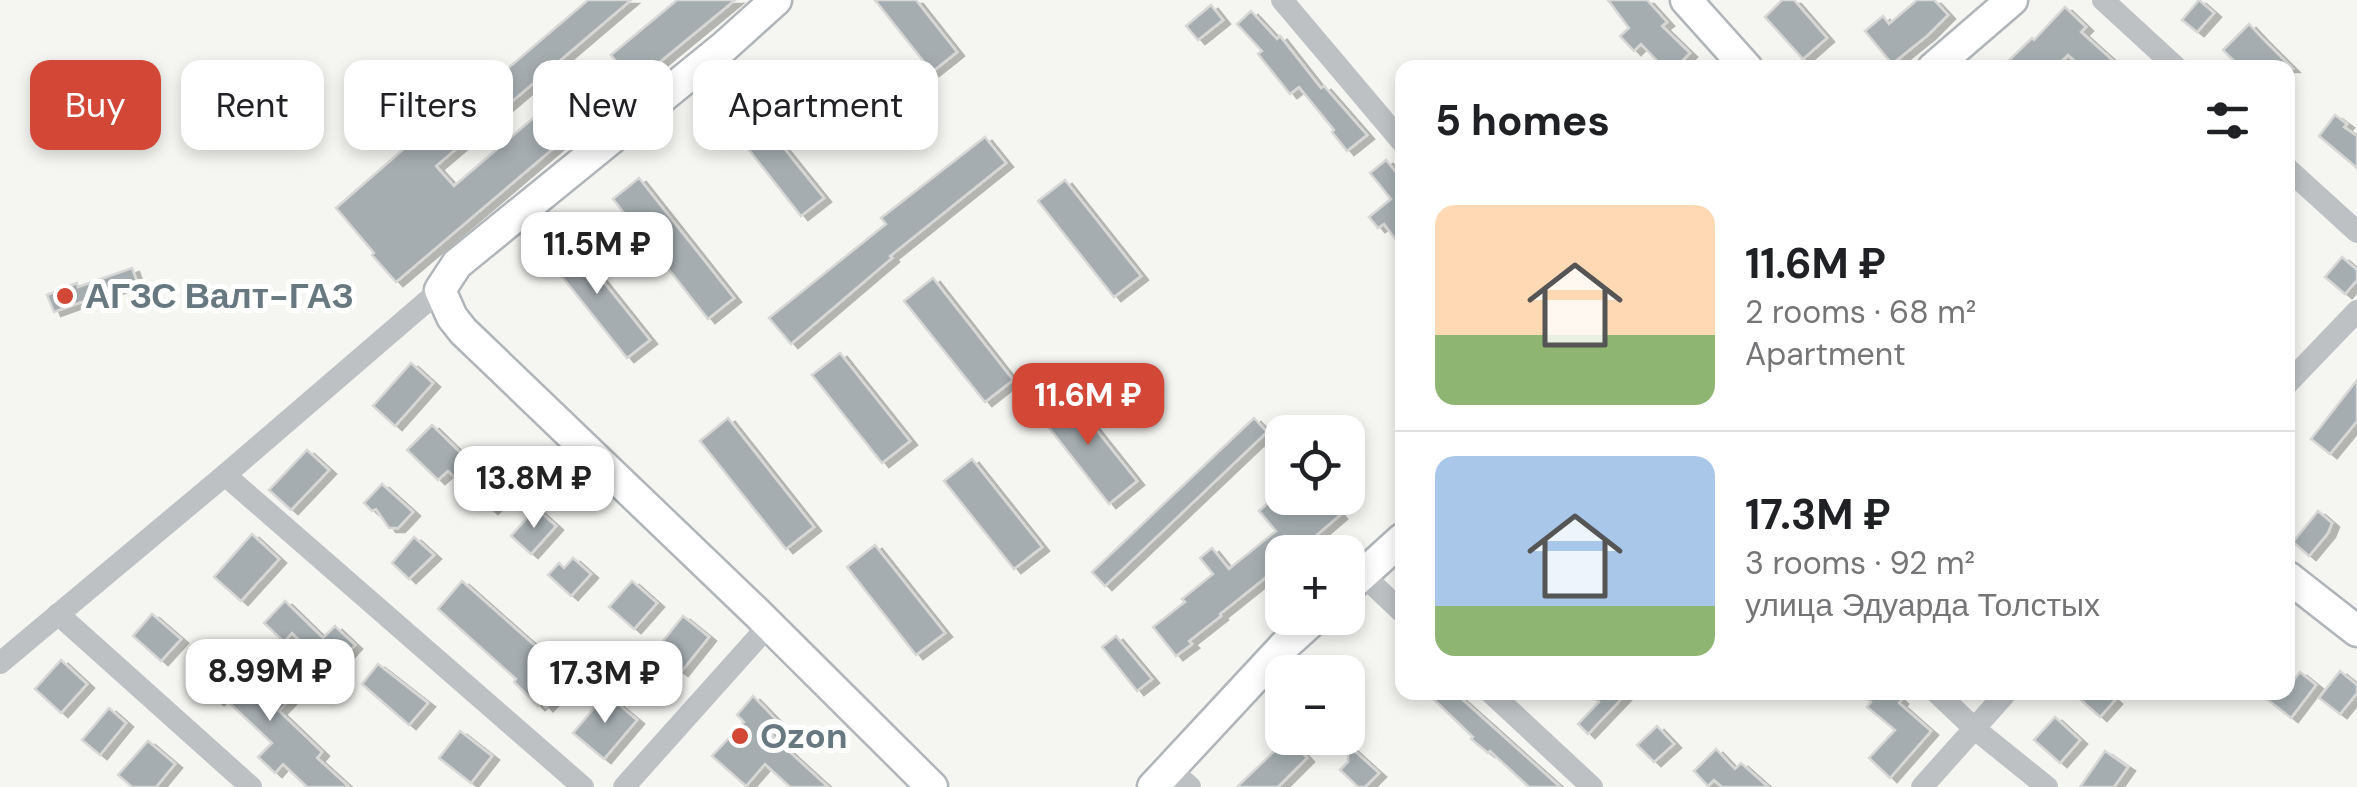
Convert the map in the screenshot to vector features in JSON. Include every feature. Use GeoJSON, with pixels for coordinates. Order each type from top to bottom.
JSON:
{"type":"FeatureCollection","features":[{"type":"Feature","properties":{"kind":"street"},"geometry":{"type":"LineString","coordinates":[[0,663],[440,290],[457,264],[776,0]]}},
{"type":"Feature","properties":{"kind":"street"},"geometry":{"type":"LineString","coordinates":[[1282,0],[1395,134]]}},
{"type":"Feature","properties":{"kind":"street"},"geometry":{"type":"LineString","coordinates":[[1686,0],[1739,60]]}},
{"type":"Feature","properties":{"kind":"street"},"geometry":{"type":"LineString","coordinates":[[1943,60],[2012,0]]}},
{"type":"Feature","properties":{"kind":"street"},"geometry":{"type":"LineString","coordinates":[[2104,0],[2168,60]]}},
{"type":"Feature","properties":{"kind":"street"},"geometry":{"type":"LineString","coordinates":[[2295,175],[2357,232]]}},
{"type":"Feature","properties":{"kind":"street"},"geometry":{"type":"LineString","coordinates":[[440,290],[463,331],[932,787]]}},
{"type":"Feature","properties":{"kind":"street"},"geometry":{"type":"LineString","coordinates":[[2295,376],[2357,311]]}},
{"type":"Feature","properties":{"kind":"street"},"geometry":{"type":"LineString","coordinates":[[225,474],[583,787]]}},
{"type":"Feature","properties":{"kind":"street"},"geometry":{"type":"LineString","coordinates":[[1365,572],[1395,545]]}},
{"type":"Feature","properties":{"kind":"street"},"geometry":{"type":"LineString","coordinates":[[2295,582],[2357,630]]}},
{"type":"Feature","properties":{"kind":"street"},"geometry":{"type":"LineString","coordinates":[[1365,588],[1395,607]]}},
{"type":"Feature","properties":{"kind":"street"},"geometry":{"type":"LineString","coordinates":[[58,614],[251,787]]}},
{"type":"Feature","properties":{"kind":"street"},"geometry":{"type":"LineString","coordinates":[[624,787],[769,625]]}},
{"type":"Feature","properties":{"kind":"street"},"geometry":{"type":"LineString","coordinates":[[1171,781],[1296,635]]}},
{"type":"Feature","properties":{"kind":"street"},"geometry":{"type":"LineString","coordinates":[[1499,700],[1592,787]]}},
{"type":"Feature","properties":{"kind":"street"},"geometry":{"type":"LineString","coordinates":[[1944,700],[2046,787]]}},
{"type":"Feature","properties":{"kind":"street"},"geometry":{"type":"LineString","coordinates":[[1922,787],[2000,700]]}},
{"type":"Feature","properties":{"kind":"building"},"geometry":{"type":"Polygon","coordinates":[[[588,0],[631,0],[561,60],[533,60],[533,83],[513,100],[513,64],[588,0]]]}},
{"type":"Feature","properties":{"kind":"building"},"geometry":{"type":"Polygon","coordinates":[[[677,0],[735,0],[662,60],[615,60],[611,55],[677,0]]]}},
{"type":"Feature","properties":{"kind":"building"},"geometry":{"type":"Polygon","coordinates":[[[875,0],[916,0],[957,52],[938,67],[938,60],[922,60],[875,0]]]}},
{"type":"Feature","properties":{"kind":"building"},"geometry":{"type":"Polygon","coordinates":[[[1608,0],[1647,0],[1667,22],[1662,26],[1690,53],[1683,60],[1656,60],[1641,44],[1634,51],[1620,36],[1629,28],[1608,0]]]}},
{"type":"Feature","properties":{"kind":"building"},"geometry":{"type":"Polygon","coordinates":[[[1782,0],[1794,0],[1827,38],[1803,59],[1765,17],[1782,0]]]}},
{"type":"Feature","properties":{"kind":"building"},"geometry":{"type":"Polygon","coordinates":[[[1917,0],[1934,0],[1948,15],[1897,60],[1889,60],[1865,31],[1883,16],[1889,24],[1917,0]]]}},
{"type":"Feature","properties":{"kind":"building"},"geometry":{"type":"Polygon","coordinates":[[[2199,0],[2214,13],[2197,32],[2182,20],[2199,0]]]}},
{"type":"Feature","properties":{"kind":"building"},"geometry":{"type":"Polygon","coordinates":[[[1211,5],[1223,20],[1198,40],[1186,26],[1211,5]]]}},
{"type":"Feature","properties":{"kind":"building"},"geometry":{"type":"Polygon","coordinates":[[[2065,7],[2086,27],[2081,32],[2112,60],[2074,60],[2068,55],[2063,60],[2009,60],[2065,7]]]}},
{"type":"Feature","properties":{"kind":"building"},"geometry":{"type":"Polygon","coordinates":[[[1251,11],[1277,39],[1280,36],[1321,88],[1324,86],[1367,135],[1347,151],[1299,87],[1290,94],[1258,54],[1262,51],[1237,24],[1251,11]]]}},
{"type":"Feature","properties":{"kind":"building"},"geometry":{"type":"Polygon","coordinates":[[[2249,24],[2284,60],[2233,60],[2223,50],[2249,24]]]}},
{"type":"Feature","properties":{"kind":"building"},"geometry":{"type":"Polygon","coordinates":[[[2335,115],[2357,136],[2357,168],[2319,136],[2335,115]]]}},
{"type":"Feature","properties":{"kind":"building"},"geometry":{"type":"Polygon","coordinates":[[[533,118],[533,150],[551,150],[396,282],[336,208],[402,150],[455,150],[436,166],[454,186],[496,150],[513,150],[513,135],[533,118]]]}},
{"type":"Feature","properties":{"kind":"building"},"geometry":{"type":"Polygon","coordinates":[[[985,137],[1006,163],[890,256],[791,344],[769,318],[886,224],[881,218],[985,137]]]}},
{"type":"Feature","properties":{"kind":"building"},"geometry":{"type":"Polygon","coordinates":[[[749,150],[785,150],[824,198],[801,216],[749,150]]]}},
{"type":"Feature","properties":{"kind":"building"},"geometry":{"type":"Polygon","coordinates":[[[1386,160],[1395,171],[1395,239],[1384,224],[1378,228],[1369,217],[1391,199],[1370,173],[1386,160]]]}},
{"type":"Feature","properties":{"kind":"building"},"geometry":{"type":"Polygon","coordinates":[[[639,178],[734,298],[708,319],[613,199],[639,178]]]}},
{"type":"Feature","properties":{"kind":"building"},"geometry":{"type":"Polygon","coordinates":[[[1065,180],[1141,276],[1114,297],[1038,201],[1065,180]]]}},
{"type":"Feature","properties":{"kind":"building"},"geometry":{"type":"Polygon","coordinates":[[[567,236],[650,340],[627,358],[544,254],[567,236]]]}},
{"type":"Feature","properties":{"kind":"building"},"geometry":{"type":"Polygon","coordinates":[[[2342,257],[2357,270],[2357,280],[2345,294],[2325,277],[2342,257]]]}},
{"type":"Feature","properties":{"kind":"building"},"geometry":{"type":"Polygon","coordinates":[[[132,268],[137,282],[54,312],[47,295],[132,268]]]}},
{"type":"Feature","properties":{"kind":"building"},"geometry":{"type":"Polygon","coordinates":[[[933,278],[1013,380],[985,402],[904,301],[933,278]]]}},
{"type":"Feature","properties":{"kind":"building"},"geometry":{"type":"Polygon","coordinates":[[[840,353],[910,441],[882,463],[812,375],[840,353]]]}},
{"type":"Feature","properties":{"kind":"building"},"geometry":{"type":"Polygon","coordinates":[[[411,363],[433,383],[395,426],[373,406],[411,363]]]}},
{"type":"Feature","properties":{"kind":"building"},"geometry":{"type":"Polygon","coordinates":[[[2357,380],[2357,421],[2330,454],[2311,439],[2357,380]]]}},
{"type":"Feature","properties":{"kind":"building"},"geometry":{"type":"Polygon","coordinates":[[[1067,393],[1137,481],[1109,504],[1039,415],[1067,393]]]}},
{"type":"Feature","properties":{"kind":"building"},"geometry":{"type":"Polygon","coordinates":[[[728,418],[814,527],[786,549],[700,441],[728,418]]]}},
{"type":"Feature","properties":{"kind":"building"},"geometry":{"type":"Polygon","coordinates":[[[1254,418],[1265,430],[1105,586],[1092,572],[1254,418]]]}},
{"type":"Feature","properties":{"kind":"building"},"geometry":{"type":"Polygon","coordinates":[[[432,425],[479,471],[490,458],[517,482],[491,510],[448,471],[438,480],[407,450],[432,425]]]}},
{"type":"Feature","properties":{"kind":"building"},"geometry":{"type":"Polygon","coordinates":[[[307,450],[329,470],[291,510],[269,490],[307,450]]]}},
{"type":"Feature","properties":{"kind":"building"},"geometry":{"type":"Polygon","coordinates":[[[972,459],[1042,547],[1014,569],[944,481],[972,459]]]}},
{"type":"Feature","properties":{"kind":"building"},"geometry":{"type":"Polygon","coordinates":[[[382,484],[413,512],[398,528],[389,528],[376,509],[372,511],[364,503],[382,484]]]}},
{"type":"Feature","properties":{"kind":"building"},"geometry":{"type":"Polygon","coordinates":[[[1265,506],[1265,515],[1340,515],[1317,535],[1271,535],[1276,531],[1259,511],[1265,506]]]}},
{"type":"Feature","properties":{"kind":"building"},"geometry":{"type":"Polygon","coordinates":[[[536,508],[556,526],[531,554],[511,536],[536,508]]]}},
{"type":"Feature","properties":{"kind":"building"},"geometry":{"type":"Polygon","coordinates":[[[2318,511],[2332,523],[2309,556],[2295,540],[2318,511]]]}},
{"type":"Feature","properties":{"kind":"building"},"geometry":{"type":"Polygon","coordinates":[[[252,534],[279,559],[241,601],[214,577],[252,534]]]}},
{"type":"Feature","properties":{"kind":"building"},"geometry":{"type":"Polygon","coordinates":[[[414,537],[434,555],[409,579],[392,563],[414,537]]]}},
{"type":"Feature","properties":{"kind":"building"},"geometry":{"type":"Polygon","coordinates":[[[1265,540],[1265,578],[1176,656],[1153,627],[1213,574],[1200,558],[1212,548],[1229,569],[1265,540]]]}},
{"type":"Feature","properties":{"kind":"building"},"geometry":{"type":"Polygon","coordinates":[[[875,545],[945,633],[916,655],[847,567],[875,545]]]}},
{"type":"Feature","properties":{"kind":"building"},"geometry":{"type":"Polygon","coordinates":[[[573,558],[591,574],[571,596],[548,575],[559,563],[564,568],[573,558]]]}},
{"type":"Feature","properties":{"kind":"building"},"geometry":{"type":"Polygon","coordinates":[[[462,581],[542,652],[546,648],[574,678],[546,707],[542,702],[538,706],[514,682],[516,679],[438,609],[462,581]]]}},
{"type":"Feature","properties":{"kind":"building"},"geometry":{"type":"Polygon","coordinates":[[[632,581],[657,603],[634,629],[609,607],[632,581]]]}},
{"type":"Feature","properties":{"kind":"building"},"geometry":{"type":"Polygon","coordinates":[[[285,601],[323,638],[335,626],[355,645],[331,671],[292,633],[284,642],[264,623],[285,601]]]}},
{"type":"Feature","properties":{"kind":"building"},"geometry":{"type":"Polygon","coordinates":[[[152,614],[181,639],[161,661],[133,636],[152,614]]]}},
{"type":"Feature","properties":{"kind":"building"},"geometry":{"type":"Polygon","coordinates":[[[683,616],[709,637],[681,672],[655,651],[683,616]]]}},
{"type":"Feature","properties":{"kind":"building"},"geometry":{"type":"Polygon","coordinates":[[[1116,636],[1152,679],[1137,691],[1102,647],[1116,636]]]}},
{"type":"Feature","properties":{"kind":"building"},"geometry":{"type":"Polygon","coordinates":[[[61,660],[87,684],[61,713],[35,689],[61,660]]]}},
{"type":"Feature","properties":{"kind":"building"},"geometry":{"type":"Polygon","coordinates":[[[209,660],[221,671],[226,664],[256,688],[267,676],[291,698],[279,711],[322,752],[317,758],[349,787],[307,787],[283,764],[275,773],[258,757],[272,743],[222,696],[217,701],[192,681],[209,660]]]}},
{"type":"Feature","properties":{"kind":"building"},"geometry":{"type":"Polygon","coordinates":[[[378,664],[428,703],[409,725],[362,684],[378,664]]]}},
{"type":"Feature","properties":{"kind":"building"},"geometry":{"type":"Polygon","coordinates":[[[2340,671],[2357,685],[2357,693],[2340,714],[2319,698],[2340,671]]]}},
{"type":"Feature","properties":{"kind":"building"},"geometry":{"type":"Polygon","coordinates":[[[2300,672],[2316,685],[2291,718],[2268,700],[2295,700],[2295,679],[2300,672]]]}},
{"type":"Feature","properties":{"kind":"building"},"geometry":{"type":"Polygon","coordinates":[[[606,694],[637,720],[604,759],[573,733],[606,694]]]}},
{"type":"Feature","properties":{"kind":"building"},"geometry":{"type":"Polygon","coordinates":[[[753,696],[781,725],[771,735],[828,787],[790,787],[765,764],[746,786],[712,756],[744,722],[737,715],[753,696]]]}},
{"type":"Feature","properties":{"kind":"building"},"geometry":{"type":"Polygon","coordinates":[[[1434,700],[1463,700],[1560,787],[1529,787],[1434,700]]]}},
{"type":"Feature","properties":{"kind":"building"},"geometry":{"type":"Polygon","coordinates":[[[1620,700],[1588,734],[1578,724],[1599,702],[1620,700]]]}},
{"type":"Feature","properties":{"kind":"building"},"geometry":{"type":"Polygon","coordinates":[[[1901,700],[1899,703],[1931,731],[1890,778],[1869,758],[1895,730],[1867,707],[1871,702],[1901,700]]]}},
{"type":"Feature","properties":{"kind":"building"},"geometry":{"type":"Polygon","coordinates":[[[2081,700],[2115,700],[2100,717],[2081,700]]]}},
{"type":"Feature","properties":{"kind":"building"},"geometry":{"type":"Polygon","coordinates":[[[109,708],[126,723],[100,755],[82,740],[109,708]]]}},
{"type":"Feature","properties":{"kind":"building"},"geometry":{"type":"Polygon","coordinates":[[[2055,717],[2080,740],[2060,763],[2034,740],[2055,717]]]}},
{"type":"Feature","properties":{"kind":"building"},"geometry":{"type":"Polygon","coordinates":[[[1657,726],[1674,744],[1654,762],[1637,745],[1657,726]]]}},
{"type":"Feature","properties":{"kind":"building"},"geometry":{"type":"Polygon","coordinates":[[[460,731],[492,756],[471,783],[439,758],[460,731]]]}},
{"type":"Feature","properties":{"kind":"building"},"geometry":{"type":"Polygon","coordinates":[[[148,741],[175,764],[156,787],[132,787],[118,775],[148,741]]]}},
{"type":"Feature","properties":{"kind":"building"},"geometry":{"type":"Polygon","coordinates":[[[1716,749],[1735,769],[1741,763],[1768,787],[1722,787],[1714,780],[1708,786],[1694,771],[1716,749]]]}},
{"type":"Feature","properties":{"kind":"building"},"geometry":{"type":"Polygon","coordinates":[[[2105,751],[2128,767],[2114,787],[2080,787],[2105,751]]]}},
{"type":"Feature","properties":{"kind":"building"},"geometry":{"type":"Polygon","coordinates":[[[1270,755],[1307,758],[1278,787],[1237,787],[1270,755]]]}},
{"type":"Feature","properties":{"kind":"building"},"geometry":{"type":"Polygon","coordinates":[[[1348,755],[1359,755],[1379,773],[1365,787],[1358,787],[1340,770],[1348,762],[1348,755]]]}},
{"type":"Feature","properties":{"kind":"place","name":"АГЗС Валт-ГАЗ"},"geometry":{"type":"Point","coordinates":[65,296]}},
{"type":"Feature","properties":{"kind":"place","name":"Ozon"},"geometry":{"type":"Point","coordinates":[740,736]}}]}
